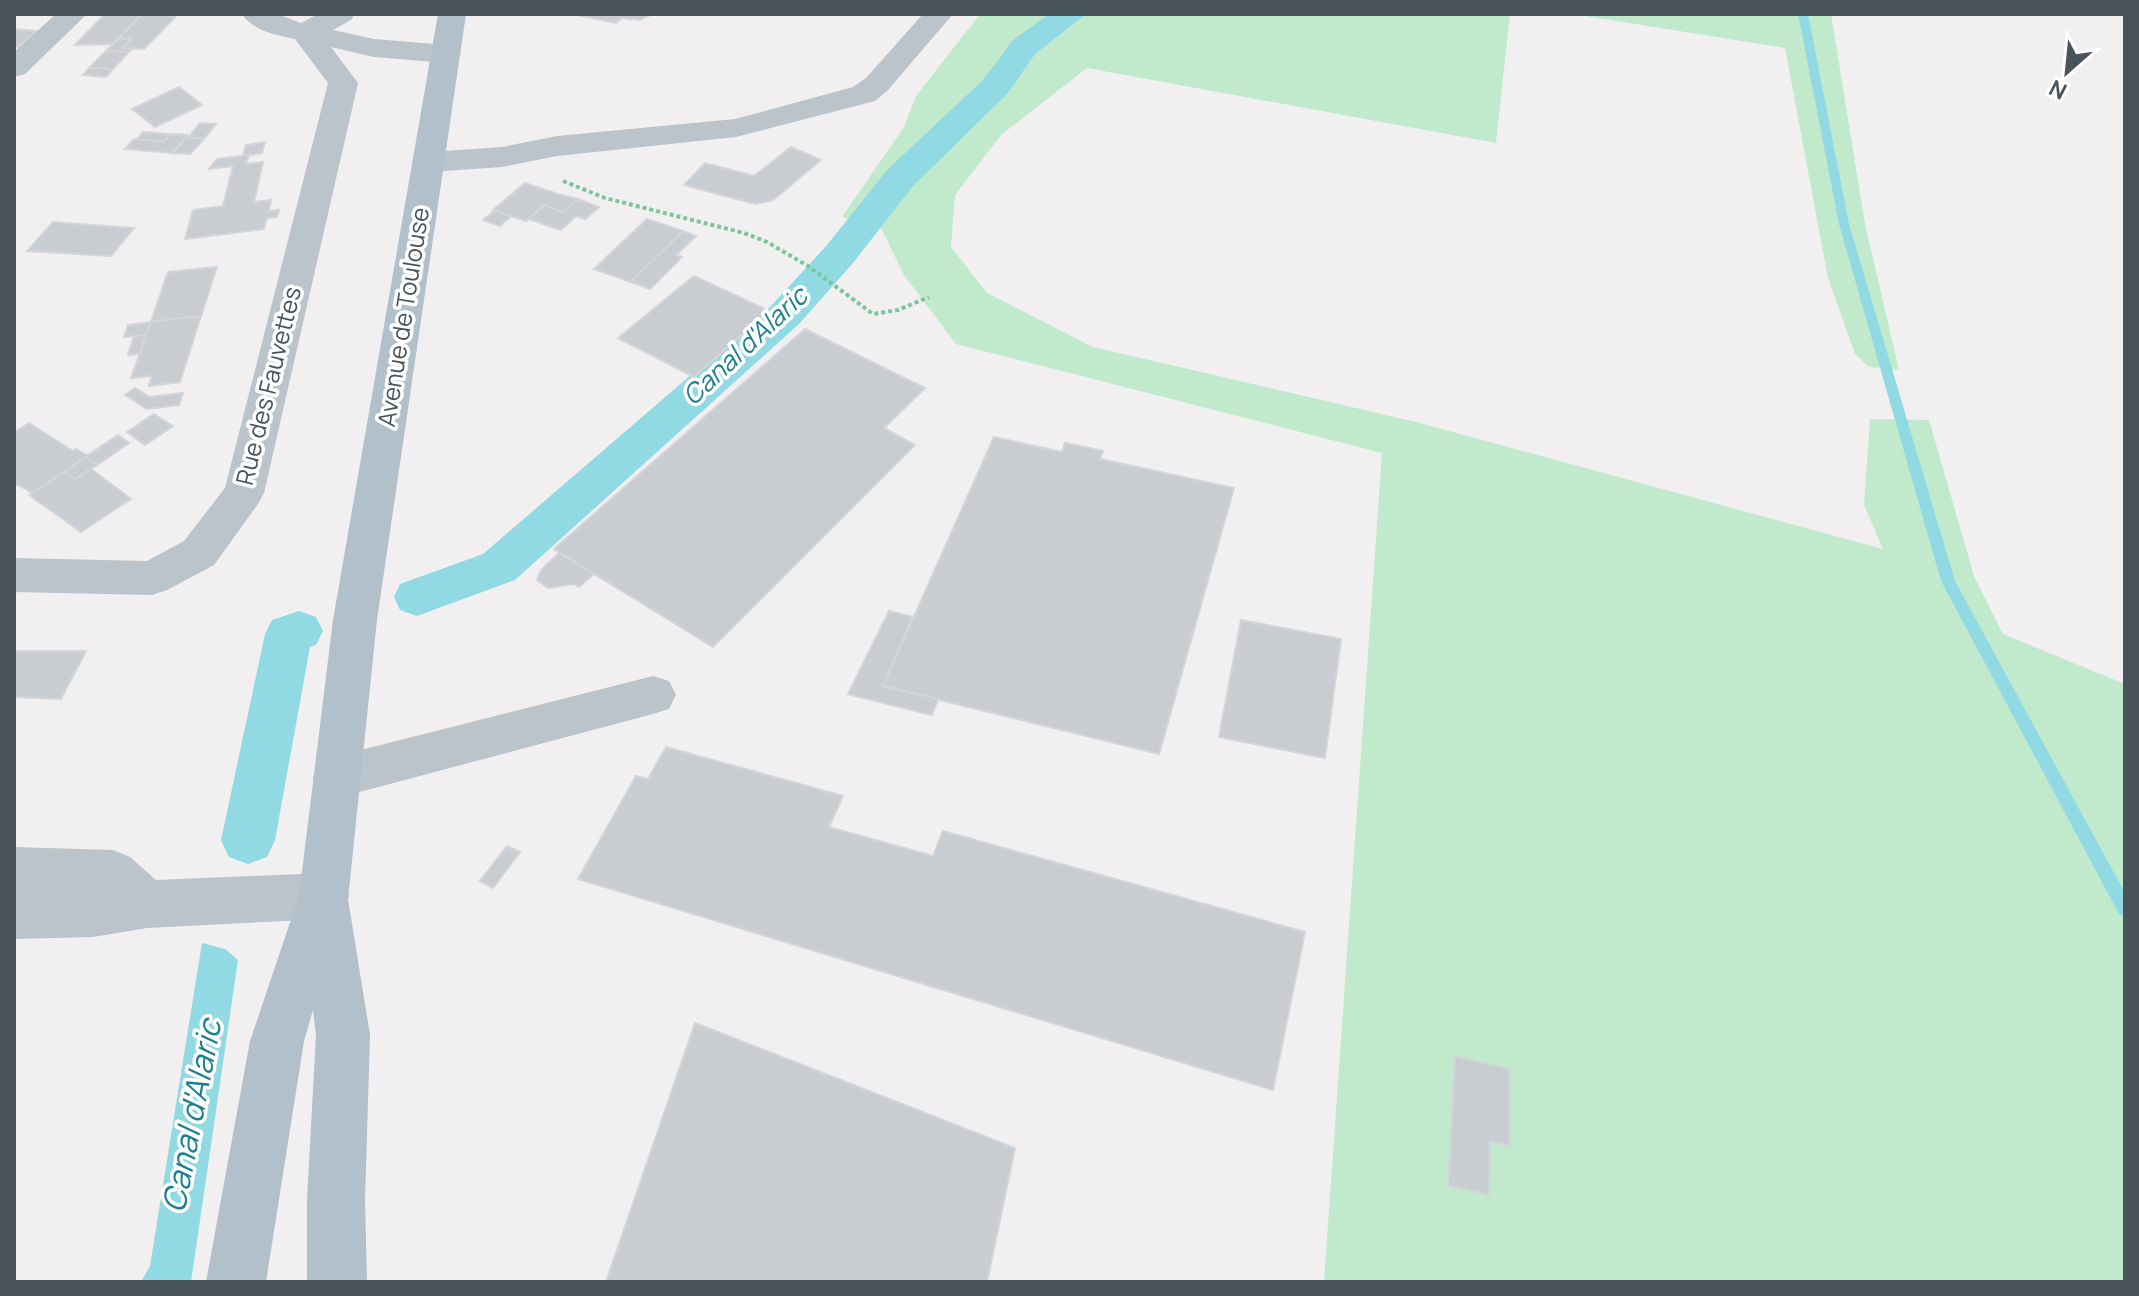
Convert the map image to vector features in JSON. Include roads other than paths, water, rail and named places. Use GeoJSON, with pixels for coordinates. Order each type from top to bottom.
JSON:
{"type":"FeatureCollection","features":[{"type":"Feature","properties":{"kind":"main road","name":"Avenue de Toulouse"},"geometry":{"type":"LineString","coordinates":[[324,896],[355,620],[452,14]]}},
{"type":"Feature","properties":{"kind":"main road"},"geometry":{"type":"LineString","coordinates":[[236,1282],[277,1041],[324,896]]}},
{"type":"Feature","properties":{"kind":"main road"},"geometry":{"type":"LineString","coordinates":[[324,896],[343,1035],[336,1200],[337,1282]]}},
{"type":"Feature","properties":{"kind":"street"},"geometry":{"type":"LineString","coordinates":[[14,68],[73,14]]}},
{"type":"Feature","properties":{"kind":"street"},"geometry":{"type":"LineString","coordinates":[[256,14],[279,27],[374,48],[446,54]]}},
{"type":"Feature","properties":{"kind":"street"},"geometry":{"type":"LineString","coordinates":[[305,32],[341,14]]}},
{"type":"Feature","properties":{"kind":"street"},"geometry":{"type":"LineString","coordinates":[[429,162],[502,157],[557,146],[736,128],[864,94],[877,84],[939,14]]}},
{"type":"Feature","properties":{"kind":"street","name":"Rue des Fauvettes"},"geometry":{"type":"LineString","coordinates":[[14,575],[152,578],[199,553],[244,493],[343,83],[305,32]]}},
{"type":"Feature","properties":{"kind":"street"},"geometry":{"type":"LineString","coordinates":[[337,777],[653,695]]}},
{"type":"Feature","properties":{"kind":"street"},"geometry":{"type":"LineString","coordinates":[[14,870],[113,873],[147,904]]}},
{"type":"Feature","properties":{"kind":"street"},"geometry":{"type":"LineString","coordinates":[[14,915],[93,913],[147,904],[324,896]]}},
{"type":"Feature","properties":{"kind":"water"},"geometry":{"type":"Polygon","coordinates":[[[202,943],[225,949],[238,960],[191,1282],[141,1282],[150,1266],[202,943]]]}},
{"type":"Feature","properties":{"kind":"waterway","name":"Canal d'Alaric"},"geometry":{"type":"LineString","coordinates":[[417,597],[499,567],[785,315],[840,254],[900,178],[995,87],[1024,47],[1070,14]]}},
{"type":"Feature","properties":{"kind":"waterway"},"geometry":{"type":"LineString","coordinates":[[1803,14],[1844,224],[1948,581],[2125,909]]}},
{"type":"Feature","properties":{"kind":"waterway","name":"Canal d'Alaric"},"geometry":{"type":"LineString","coordinates":[[248,840],[289,634],[299,631]]}}]}
